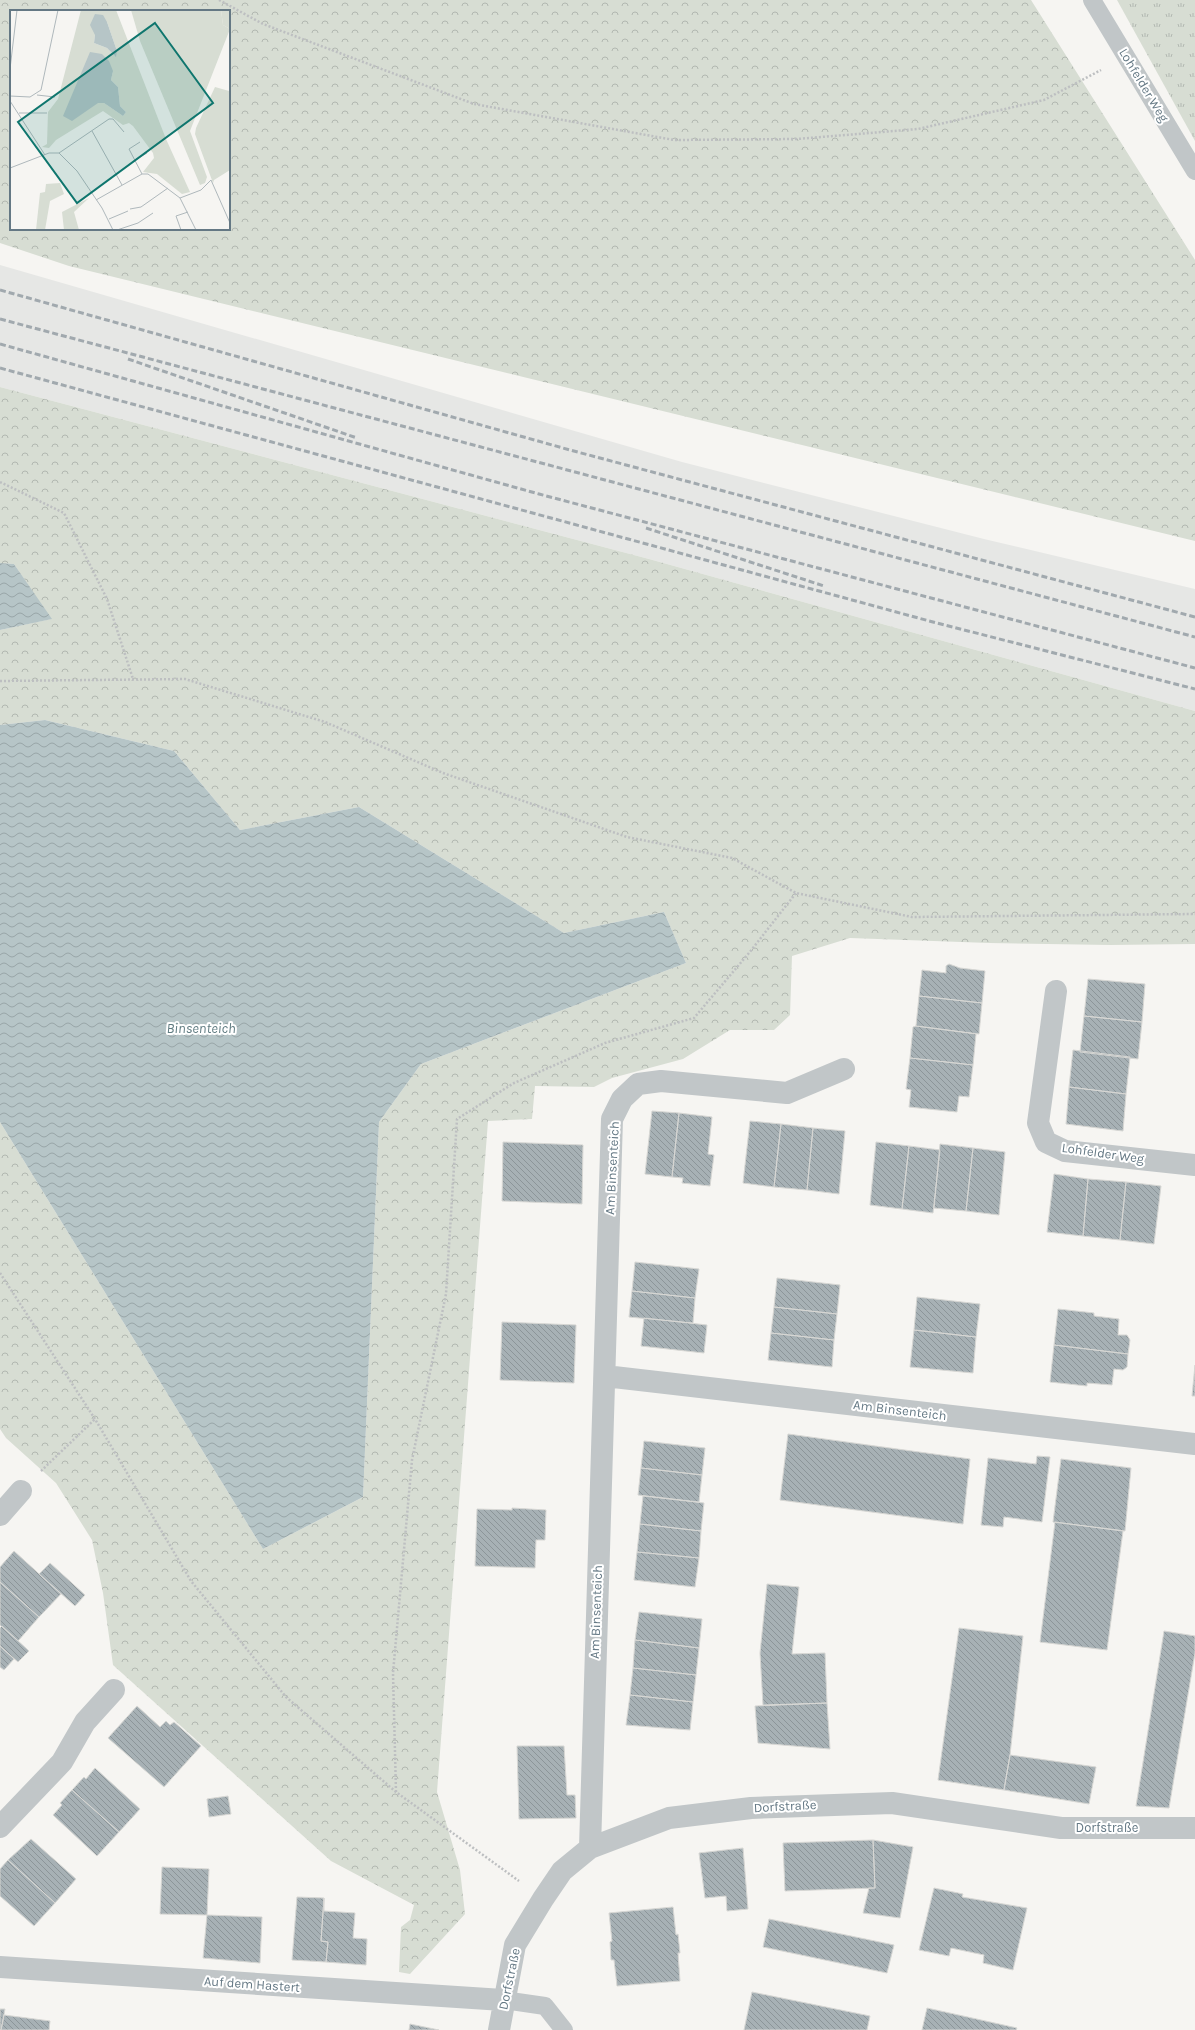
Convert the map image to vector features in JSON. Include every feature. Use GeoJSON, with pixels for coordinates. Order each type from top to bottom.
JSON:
{"type":"FeatureCollection","features":[{"type":"Feature","properties":{"kind":"street","name":"Lohfelder Weg"},"geometry":{"type":"LineString","coordinates":[[1056,991],[1038,1123],[1046,1142],[1065,1150],[1195,1165]]}},
{"type":"Feature","properties":{"kind":"street","name":"Am Binsenteich"},"geometry":{"type":"LineString","coordinates":[[590,1848],[596,1600],[605,1376],[612,1119],[622,1099],[638,1084],[661,1081],[787,1093],[844,1069]]}},
{"type":"Feature","properties":{"kind":"street","name":"Am Binsenteich"},"geometry":{"type":"LineString","coordinates":[[605,1376],[1195,1444]]}},
{"type":"Feature","properties":{"kind":"street"},"geometry":{"type":"LineString","coordinates":[[0,1514],[21,1492]]}},
{"type":"Feature","properties":{"kind":"street"},"geometry":{"type":"LineString","coordinates":[[0,1827],[62,1762],[85,1722],[114,1690]]}},
{"type":"Feature","properties":{"kind":"street","name":"Dorfstraße"},"geometry":{"type":"LineString","coordinates":[[499,2030],[503,2000],[515,1945],[562,1871],[590,1848],[670,1818],[751,1808],[892,1803],[1061,1828],[1195,1828]]}},
{"type":"Feature","properties":{"kind":"street","name":"Auf dem Hastert"},"geometry":{"type":"LineString","coordinates":[[0,1967],[503,2000]]}},
{"type":"Feature","properties":{"kind":"lane","name":"Lohfelder Weg"},"geometry":{"type":"LineString","coordinates":[[1092,0],[1195,171]]}},
{"type":"Feature","properties":{"kind":"lane"},"geometry":{"type":"LineString","coordinates":[[503,2000],[545,2006],[564,2030]]}},
{"type":"Feature","properties":{"kind":"path"},"geometry":{"type":"LineString","coordinates":[[219,0],[263,24],[474,104],[674,140],[797,139],[918,130],[1044,100],[1127,56]]}},
{"type":"Feature","properties":{"kind":"path"},"geometry":{"type":"LineString","coordinates":[[0,482],[64,513],[107,599],[133,680]]}},
{"type":"Feature","properties":{"kind":"path"},"geometry":{"type":"LineString","coordinates":[[0,681],[185,679],[325,722],[443,773],[627,837],[732,858],[796,893],[912,917],[1195,914]]}},
{"type":"Feature","properties":{"kind":"path"},"geometry":{"type":"LineString","coordinates":[[396,1792],[393,1673],[412,1460],[446,1294],[457,1119],[514,1083],[598,1046],[694,1018],[749,953],[796,893]]}},
{"type":"Feature","properties":{"kind":"path"},"geometry":{"type":"LineString","coordinates":[[0,1273],[95,1419],[191,1581],[286,1697],[396,1792],[543,1899]]}},
{"type":"Feature","properties":{"kind":"path"},"geometry":{"type":"LineString","coordinates":[[21,1492],[95,1419]]}},
{"type":"Feature","properties":{"kind":"shaded area"},"geometry":{"type":"Polygon","coordinates":[[[0,265],[682,462],[984,539],[1195,589],[1195,711],[649,559],[0,387],[0,265]]]}},
{"type":"Feature","properties":{"kind":"green space"},"geometry":{"type":"Polygon","coordinates":[[[0,0],[1031,0],[1195,260],[1195,541],[69,266],[0,243],[0,0]]]}},
{"type":"Feature","properties":{"kind":"green space"},"geometry":{"type":"Polygon","coordinates":[[[1117,0],[1195,0],[1195,141],[1117,0]]]}},
{"type":"Feature","properties":{"kind":"green space"},"geometry":{"type":"Polygon","coordinates":[[[0,387],[649,559],[1195,711],[1195,944],[1110,945],[989,943],[850,938],[792,956],[790,1015],[774,1030],[730,1030],[683,1059],[612,1078],[594,1087],[535,1086],[532,1119],[488,1121],[437,1792],[460,1870],[465,1914],[410,1974],[399,1972],[401,1927],[410,1920],[414,1905],[331,1861],[113,1665],[103,1593],[92,1540],[56,1483],[6,1438],[0,1429],[0,1122],[263,1549],[363,1497],[379,1122],[421,1064],[686,963],[664,912],[564,933],[359,807],[240,830],[174,751],[45,720],[0,725],[0,630],[51,619],[14,564],[0,563],[0,387]]]}},
{"type":"Feature","properties":{"kind":"water"},"geometry":{"type":"Polygon","coordinates":[[[0,563],[14,564],[52,619],[0,630],[0,563]]]}},
{"type":"Feature","properties":{"kind":"water","name":"Binsenteich"},"geometry":{"type":"Polygon","coordinates":[[[45,720],[174,751],[240,830],[359,807],[564,933],[664,912],[686,963],[421,1064],[379,1122],[363,1497],[263,1549],[0,1122],[0,725],[45,720]]]}},
{"type":"Feature","properties":{"kind":"building"},"geometry":{"type":"Polygon","coordinates":[[[949,964],[960,968],[985,971],[982,1003],[919,996],[922,970],[946,973],[946,966],[949,964]]]}},
{"type":"Feature","properties":{"kind":"building"},"geometry":{"type":"Polygon","coordinates":[[[1088,979],[1145,984],[1142,1022],[1084,1016],[1088,979]]]}},
{"type":"Feature","properties":{"kind":"building"},"geometry":{"type":"Polygon","coordinates":[[[919,996],[982,1003],[979,1034],[916,1026],[919,996]]]}},
{"type":"Feature","properties":{"kind":"building"},"geometry":{"type":"Polygon","coordinates":[[[1084,1016],[1142,1022],[1138,1059],[1080,1052],[1084,1016]]]}},
{"type":"Feature","properties":{"kind":"building"},"geometry":{"type":"Polygon","coordinates":[[[916,1026],[976,1034],[973,1065],[910,1058],[913,1027],[916,1026]]]}},
{"type":"Feature","properties":{"kind":"building"},"geometry":{"type":"Polygon","coordinates":[[[1073,1050],[1130,1057],[1126,1094],[1069,1087],[1073,1050]]]}},
{"type":"Feature","properties":{"kind":"building"},"geometry":{"type":"Polygon","coordinates":[[[910,1058],[973,1065],[969,1097],[959,1096],[957,1112],[909,1107],[911,1090],[906,1089],[910,1058]]]}},
{"type":"Feature","properties":{"kind":"building"},"geometry":{"type":"Polygon","coordinates":[[[1069,1087],[1126,1094],[1123,1131],[1066,1124],[1069,1087]]]}},
{"type":"Feature","properties":{"kind":"building"},"geometry":{"type":"Polygon","coordinates":[[[652,1111],[679,1113],[672,1177],[645,1174],[652,1111]]]}},
{"type":"Feature","properties":{"kind":"building"},"geometry":{"type":"Polygon","coordinates":[[[679,1113],[712,1117],[708,1154],[714,1155],[710,1186],[682,1183],[683,1178],[672,1177],[679,1113]]]}},
{"type":"Feature","properties":{"kind":"building"},"geometry":{"type":"Polygon","coordinates":[[[750,1121],[781,1124],[774,1187],[743,1183],[750,1121]]]}},
{"type":"Feature","properties":{"kind":"building"},"geometry":{"type":"Polygon","coordinates":[[[781,1124],[813,1128],[807,1190],[774,1187],[781,1124]]]}},
{"type":"Feature","properties":{"kind":"building"},"geometry":{"type":"Polygon","coordinates":[[[813,1128],[845,1131],[839,1194],[807,1190],[813,1128]]]}},
{"type":"Feature","properties":{"kind":"building"},"geometry":{"type":"Polygon","coordinates":[[[503,1142],[583,1145],[582,1204],[502,1201],[503,1142]]]}},
{"type":"Feature","properties":{"kind":"building"},"geometry":{"type":"Polygon","coordinates":[[[876,1142],[909,1146],[902,1209],[870,1205],[876,1142]]]}},
{"type":"Feature","properties":{"kind":"building"},"geometry":{"type":"Polygon","coordinates":[[[940,1144],[973,1148],[966,1211],[934,1208],[940,1144]]]}},
{"type":"Feature","properties":{"kind":"building"},"geometry":{"type":"Polygon","coordinates":[[[909,1146],[940,1150],[933,1213],[902,1209],[909,1146]]]}},
{"type":"Feature","properties":{"kind":"building"},"geometry":{"type":"Polygon","coordinates":[[[973,1148],[1005,1152],[999,1215],[966,1211],[973,1148]]]}},
{"type":"Feature","properties":{"kind":"building"},"geometry":{"type":"Polygon","coordinates":[[[1054,1174],[1088,1179],[1083,1236],[1047,1232],[1054,1174]]]}},
{"type":"Feature","properties":{"kind":"building"},"geometry":{"type":"Polygon","coordinates":[[[1088,1179],[1126,1182],[1120,1240],[1083,1236],[1088,1179]]]}},
{"type":"Feature","properties":{"kind":"building"},"geometry":{"type":"Polygon","coordinates":[[[1126,1182],[1161,1186],[1154,1244],[1120,1240],[1126,1182]]]}},
{"type":"Feature","properties":{"kind":"building"},"geometry":{"type":"Polygon","coordinates":[[[635,1262],[699,1269],[695,1298],[632,1291],[635,1262]]]}},
{"type":"Feature","properties":{"kind":"building"},"geometry":{"type":"Polygon","coordinates":[[[777,1278],[840,1285],[837,1314],[774,1307],[777,1278]]]}},
{"type":"Feature","properties":{"kind":"building"},"geometry":{"type":"Polygon","coordinates":[[[632,1291],[695,1298],[693,1323],[629,1317],[632,1291]]]}},
{"type":"Feature","properties":{"kind":"building"},"geometry":{"type":"Polygon","coordinates":[[[917,1297],[980,1304],[976,1337],[914,1330],[917,1297]]]}},
{"type":"Feature","properties":{"kind":"building"},"geometry":{"type":"Polygon","coordinates":[[[774,1307],[837,1314],[834,1340],[771,1333],[774,1307]]]}},
{"type":"Feature","properties":{"kind":"building"},"geometry":{"type":"Polygon","coordinates":[[[1058,1309],[1094,1313],[1094,1316],[1119,1319],[1118,1335],[1127,1335],[1130,1340],[1128,1354],[1054,1345],[1058,1309]]]}},
{"type":"Feature","properties":{"kind":"building"},"geometry":{"type":"Polygon","coordinates":[[[644,1318],[707,1325],[704,1353],[641,1346],[644,1318]]]}},
{"type":"Feature","properties":{"kind":"building"},"geometry":{"type":"Polygon","coordinates":[[[502,1322],[576,1325],[574,1383],[500,1380],[502,1322]]]}},
{"type":"Feature","properties":{"kind":"building"},"geometry":{"type":"Polygon","coordinates":[[[914,1330],[976,1337],[973,1373],[910,1367],[914,1330]]]}},
{"type":"Feature","properties":{"kind":"building"},"geometry":{"type":"Polygon","coordinates":[[[771,1333],[834,1340],[832,1367],[768,1360],[771,1333]]]}},
{"type":"Feature","properties":{"kind":"building"},"geometry":{"type":"Polygon","coordinates":[[[1054,1345],[1128,1354],[1127,1367],[1123,1370],[1114,1369],[1112,1385],[1087,1383],[1087,1386],[1050,1382],[1054,1345]]]}},
{"type":"Feature","properties":{"kind":"building"},"geometry":{"type":"Polygon","coordinates":[[[1195,1365],[1195,1396],[1192,1396],[1195,1365]]]}},
{"type":"Feature","properties":{"kind":"building"},"geometry":{"type":"Polygon","coordinates":[[[788,1434],[970,1459],[963,1524],[780,1500],[788,1434]]]}},
{"type":"Feature","properties":{"kind":"building"},"geometry":{"type":"Polygon","coordinates":[[[644,1441],[705,1448],[702,1475],[641,1468],[644,1441]]]}},
{"type":"Feature","properties":{"kind":"building"},"geometry":{"type":"Polygon","coordinates":[[[1037,1456],[1050,1457],[1042,1522],[1004,1517],[1003,1527],[981,1525],[988,1458],[1036,1464],[1037,1456]]]}},
{"type":"Feature","properties":{"kind":"building"},"geometry":{"type":"Polygon","coordinates":[[[1061,1459],[1131,1468],[1125,1531],[1053,1522],[1061,1459]]]}},
{"type":"Feature","properties":{"kind":"building"},"geometry":{"type":"Polygon","coordinates":[[[641,1468],[702,1475],[699,1502],[638,1495],[641,1468]]]}},
{"type":"Feature","properties":{"kind":"building"},"geometry":{"type":"Polygon","coordinates":[[[643,1496],[704,1503],[701,1531],[640,1524],[643,1496]]]}},
{"type":"Feature","properties":{"kind":"building"},"geometry":{"type":"Polygon","coordinates":[[[512,1508],[546,1510],[545,1540],[536,1540],[535,1568],[475,1566],[477,1509],[512,1510],[512,1508]]]}},
{"type":"Feature","properties":{"kind":"building"},"geometry":{"type":"Polygon","coordinates":[[[1055,1522],[1123,1531],[1107,1650],[1040,1642],[1055,1522]]]}},
{"type":"Feature","properties":{"kind":"building"},"geometry":{"type":"Polygon","coordinates":[[[640,1524],[701,1531],[699,1558],[637,1552],[640,1524]]]}},
{"type":"Feature","properties":{"kind":"building"},"geometry":{"type":"Polygon","coordinates":[[[14,1551],[61,1594],[39,1617],[0,1582],[0,1567],[14,1551]]]}},
{"type":"Feature","properties":{"kind":"building"},"geometry":{"type":"Polygon","coordinates":[[[637,1552],[699,1558],[695,1587],[634,1580],[637,1552]]]}},
{"type":"Feature","properties":{"kind":"building"},"geometry":{"type":"Polygon","coordinates":[[[50,1563],[85,1595],[75,1606],[39,1574],[50,1563]]]}},
{"type":"Feature","properties":{"kind":"building"},"geometry":{"type":"Polygon","coordinates":[[[0,1582],[39,1617],[18,1641],[0,1625],[0,1582]]]}},
{"type":"Feature","properties":{"kind":"building"},"geometry":{"type":"Polygon","coordinates":[[[767,1584],[799,1587],[792,1654],[825,1653],[827,1703],[763,1705],[760,1653],[767,1584]]]}},
{"type":"Feature","properties":{"kind":"building"},"geometry":{"type":"Polygon","coordinates":[[[639,1612],[702,1619],[699,1648],[635,1640],[639,1612]]]}},
{"type":"Feature","properties":{"kind":"building"},"geometry":{"type":"Polygon","coordinates":[[[2,1626],[29,1651],[18,1662],[0,1646],[0,1628],[2,1626]]]}},
{"type":"Feature","properties":{"kind":"building"},"geometry":{"type":"Polygon","coordinates":[[[959,1628],[1023,1636],[1010,1755],[1004,1790],[938,1780],[959,1628]]]}},
{"type":"Feature","properties":{"kind":"building"},"geometry":{"type":"Polygon","coordinates":[[[1164,1631],[1195,1636],[1195,1653],[1169,1808],[1136,1806],[1164,1631]]]}},
{"type":"Feature","properties":{"kind":"building"},"geometry":{"type":"Polygon","coordinates":[[[635,1640],[699,1648],[696,1675],[633,1668],[635,1640]]]}},
{"type":"Feature","properties":{"kind":"building"},"geometry":{"type":"Polygon","coordinates":[[[0,1646],[14,1659],[4,1670],[0,1667],[0,1646]]]}},
{"type":"Feature","properties":{"kind":"building"},"geometry":{"type":"Polygon","coordinates":[[[633,1668],[696,1675],[693,1702],[630,1695],[633,1668]]]}},
{"type":"Feature","properties":{"kind":"building"},"geometry":{"type":"Polygon","coordinates":[[[630,1695],[693,1702],[690,1730],[626,1725],[630,1695]]]}},
{"type":"Feature","properties":{"kind":"building"},"geometry":{"type":"Polygon","coordinates":[[[827,1703],[830,1749],[758,1743],[755,1706],[827,1703]]]}},
{"type":"Feature","properties":{"kind":"building"},"geometry":{"type":"Polygon","coordinates":[[[137,1706],[160,1727],[166,1721],[170,1725],[174,1722],[201,1746],[164,1787],[108,1738],[137,1706]]]}},
{"type":"Feature","properties":{"kind":"building"},"geometry":{"type":"Polygon","coordinates":[[[517,1746],[564,1746],[567,1795],[575,1795],[576,1818],[519,1819],[517,1746]]]}},
{"type":"Feature","properties":{"kind":"building"},"geometry":{"type":"Polygon","coordinates":[[[1010,1755],[1096,1767],[1089,1804],[1004,1790],[1010,1755]]]}},
{"type":"Feature","properties":{"kind":"building"},"geometry":{"type":"Polygon","coordinates":[[[95,1768],[140,1809],[119,1832],[72,1790],[84,1777],[86,1779],[95,1768]]]}},
{"type":"Feature","properties":{"kind":"building"},"geometry":{"type":"Polygon","coordinates":[[[72,1790],[119,1832],[97,1856],[53,1815],[62,1805],[60,1803],[72,1790]]]}},
{"type":"Feature","properties":{"kind":"building"},"geometry":{"type":"Polygon","coordinates":[[[228,1796],[231,1814],[209,1817],[207,1799],[228,1796]]]}},
{"type":"Feature","properties":{"kind":"building"},"geometry":{"type":"Polygon","coordinates":[[[31,1839],[76,1879],[55,1903],[8,1860],[31,1839]]]}},
{"type":"Feature","properties":{"kind":"building"},"geometry":{"type":"Polygon","coordinates":[[[873,1840],[875,1888],[785,1891],[783,1843],[873,1840]]]}},
{"type":"Feature","properties":{"kind":"building"},"geometry":{"type":"Polygon","coordinates":[[[873,1840],[913,1847],[900,1918],[863,1913],[869,1888],[875,1888],[873,1840]]]}},
{"type":"Feature","properties":{"kind":"building"},"geometry":{"type":"Polygon","coordinates":[[[743,1848],[748,1909],[727,1911],[726,1896],[705,1898],[699,1853],[743,1848]]]}},
{"type":"Feature","properties":{"kind":"building"},"geometry":{"type":"Polygon","coordinates":[[[8,1860],[55,1903],[34,1926],[0,1896],[0,1869],[8,1860]]]}},
{"type":"Feature","properties":{"kind":"building"},"geometry":{"type":"Polygon","coordinates":[[[162,1867],[209,1869],[207,1915],[160,1914],[162,1867]]]}},
{"type":"Feature","properties":{"kind":"building"},"geometry":{"type":"Polygon","coordinates":[[[934,1888],[963,1894],[962,1897],[1027,1908],[1013,1970],[983,1963],[984,1955],[951,1948],[949,1956],[919,1950],[934,1888]]]}},
{"type":"Feature","properties":{"kind":"building"},"geometry":{"type":"Polygon","coordinates":[[[297,1897],[324,1898],[321,1941],[328,1942],[326,1962],[292,1960],[297,1897]]]}},
{"type":"Feature","properties":{"kind":"building"},"geometry":{"type":"Polygon","coordinates":[[[324,1898],[324,1911],[355,1913],[353,1938],[367,1939],[366,1965],[326,1962],[328,1942],[321,1941],[324,1898]]]}},
{"type":"Feature","properties":{"kind":"building"},"geometry":{"type":"Polygon","coordinates":[[[673,1907],[676,1935],[678,1934],[680,1953],[678,1953],[680,1981],[617,1986],[614,1960],[611,1960],[610,1942],[612,1941],[609,1913],[673,1907]]]}},
{"type":"Feature","properties":{"kind":"building"},"geometry":{"type":"Polygon","coordinates":[[[207,1915],[262,1917],[260,1963],[203,1958],[207,1915]]]}},
{"type":"Feature","properties":{"kind":"building"},"geometry":{"type":"Polygon","coordinates":[[[769,1919],[894,1945],[887,1973],[763,1947],[769,1919]]]}},
{"type":"Feature","properties":{"kind":"building"},"geometry":{"type":"Polygon","coordinates":[[[752,1992],[870,2016],[867,2030],[744,2030],[752,1992]]]}},
{"type":"Feature","properties":{"kind":"building"},"geometry":{"type":"Polygon","coordinates":[[[927,2008],[1017,2028],[1016,2030],[922,2030],[927,2008]]]}},
{"type":"Feature","properties":{"kind":"building"},"geometry":{"type":"Polygon","coordinates":[[[0,2009],[5,2009],[1,2030],[0,2030],[0,2009]]]}},
{"type":"Feature","properties":{"kind":"building"},"geometry":{"type":"Polygon","coordinates":[[[4,2015],[50,2021],[49,2030],[1,2030],[4,2015]]]}},
{"type":"Feature","properties":{"kind":"building"},"geometry":{"type":"Polygon","coordinates":[[[410,2024],[439,2030],[409,2030],[410,2024]]]}},
{"type":"Feature","properties":{"kind":"railway"},"geometry":{"type":"LineString","coordinates":[[0,290],[570,450],[1195,617]]}},
{"type":"Feature","properties":{"kind":"railway"},"geometry":{"type":"LineString","coordinates":[[0,319],[1195,637]]}},
{"type":"Feature","properties":{"kind":"railway"},"geometry":{"type":"LineString","coordinates":[[0,344],[539,494],[1195,668]]}},
{"type":"Feature","properties":{"kind":"railway"},"geometry":{"type":"LineString","coordinates":[[128,359],[357,438]]}},
{"type":"Feature","properties":{"kind":"railway"},"geometry":{"type":"LineString","coordinates":[[0,368],[933,622],[1195,689]]}},
{"type":"Feature","properties":{"kind":"railway"},"geometry":{"type":"LineString","coordinates":[[646,528],[824,586]]}}]}
